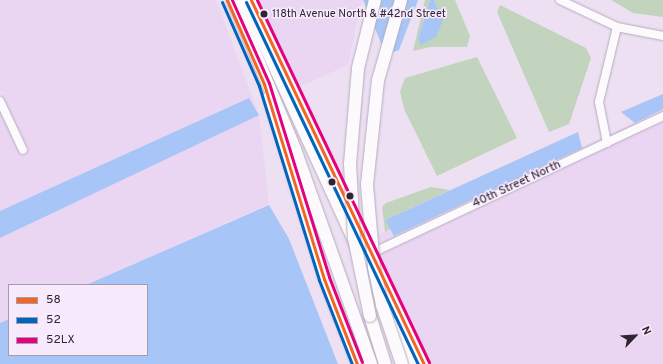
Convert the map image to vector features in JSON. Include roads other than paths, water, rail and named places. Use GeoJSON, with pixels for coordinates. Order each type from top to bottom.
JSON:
{"type":"FeatureCollection","features":[{"type":"Feature","properties":{"kind":"highway"},"geometry":{"type":"LineString","coordinates":[[233,0],[286,124],[371,364]]}},
{"type":"Feature","properties":{"kind":"highway"},"geometry":{"type":"LineString","coordinates":[[244,0],[412,364]]}},
{"type":"Feature","properties":{"kind":"highway"},"geometry":{"type":"LineString","coordinates":[[375,0],[358,68],[350,164],[354,238],[370,316],[385,364]]}},
{"type":"Feature","properties":{"kind":"highway"},"geometry":{"type":"LineString","coordinates":[[402,0],[378,80],[367,185],[377,286],[402,364]]}},
{"type":"Feature","properties":{"kind":"main road"},"geometry":{"type":"LineString","coordinates":[[227,0],[264,84],[324,279],[357,364]]}},
{"type":"Feature","properties":{"kind":"main road"},"geometry":{"type":"LineString","coordinates":[[251,0],[370,254],[424,364]]}},
{"type":"Feature","properties":{"kind":"street"},"geometry":{"type":"LineString","coordinates":[[560,0],[616,27],[663,36]]}},
{"type":"Feature","properties":{"kind":"street"},"geometry":{"type":"LineString","coordinates":[[607,143],[599,102],[616,27]]}},
{"type":"Feature","properties":{"kind":"street"},"geometry":{"type":"LineString","coordinates":[[0,100],[23,150]]}},
{"type":"Feature","properties":{"kind":"street","name":"40th Street North"},"geometry":{"type":"LineString","coordinates":[[370,254],[663,116]]}},
{"type":"Feature","properties":{"kind":"water"},"geometry":{"type":"Polygon","coordinates":[[[363,0],[418,0],[399,50],[391,53],[384,50],[363,0]]]}},
{"type":"Feature","properties":{"kind":"water"},"geometry":{"type":"Polygon","coordinates":[[[430,0],[434,0],[443,20],[436,37],[421,45],[418,39],[430,0]]]}},
{"type":"Feature","properties":{"kind":"water"},"geometry":{"type":"Polygon","coordinates":[[[663,94],[663,109],[635,123],[621,112],[663,94]]]}},
{"type":"Feature","properties":{"kind":"water"},"geometry":{"type":"Polygon","coordinates":[[[249,98],[259,115],[0,238],[0,211],[249,98]]]}},
{"type":"Feature","properties":{"kind":"water"},"geometry":{"type":"Polygon","coordinates":[[[578,132],[582,148],[394,236],[385,220],[578,132]]]}},
{"type":"Feature","properties":{"kind":"water"},"geometry":{"type":"Polygon","coordinates":[[[269,205],[289,239],[338,364],[0,364],[0,323],[8,319],[8,356],[148,356],[148,284],[88,284],[269,205]]]}},
{"type":"Feature","properties":{"kind":"place","name":"118th Avenue North & #42nd Street"},"geometry":{"type":"Point","coordinates":[264,14]}}]}
